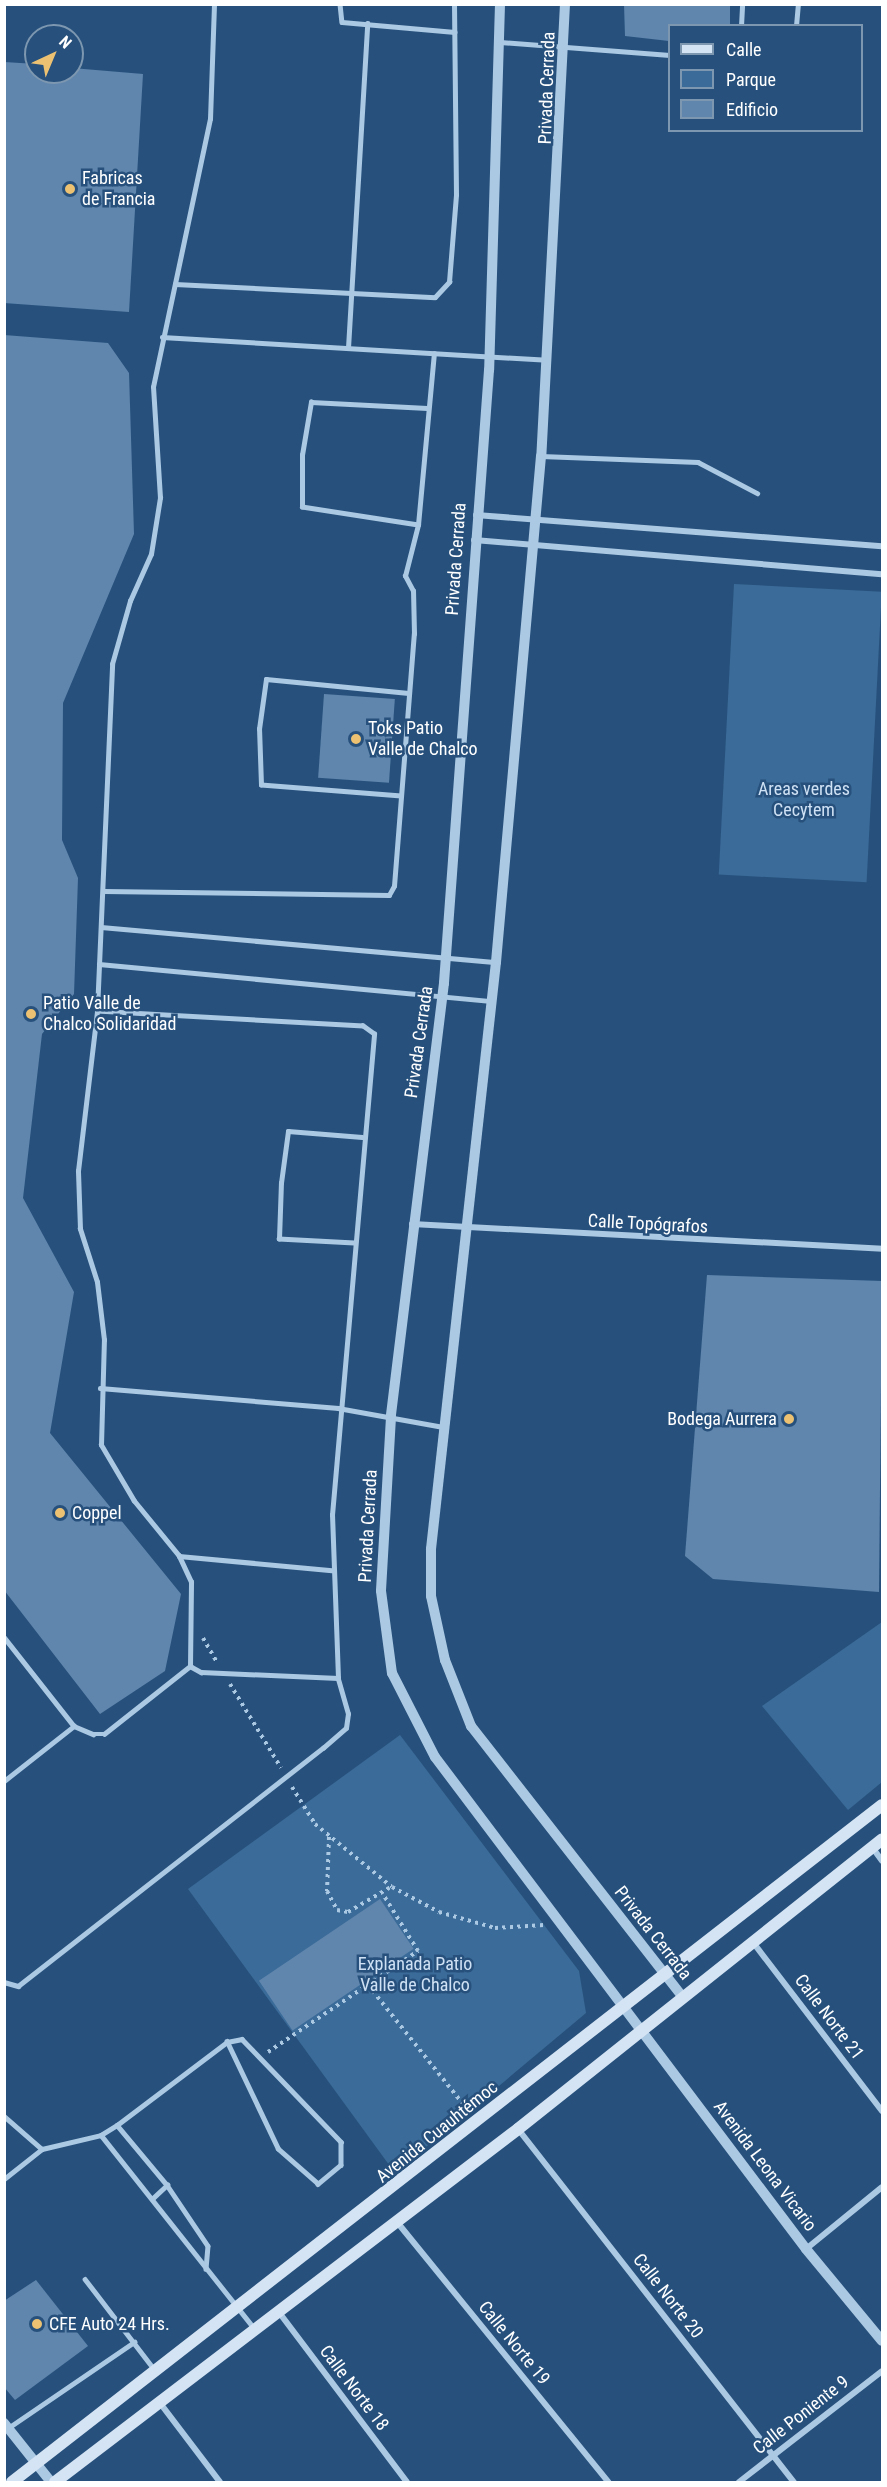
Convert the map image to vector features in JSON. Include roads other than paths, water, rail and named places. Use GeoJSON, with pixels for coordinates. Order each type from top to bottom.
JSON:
{"type":"FeatureCollection","features":[{"type":"Feature","properties":{"kind":"main road","name":"Avenida Cuauhtémoc"},"geometry":{"type":"LineString","coordinates":[[12,2482],[158,2373],[882,1805]]}},
{"type":"Feature","properties":{"kind":"main road"},"geometry":{"type":"LineString","coordinates":[[53,2482],[518,2129],[681,1995],[882,1839]]}},
{"type":"Feature","properties":{"kind":"street","name":"Privada Cerrada"},"geometry":{"type":"LineString","coordinates":[[500,4],[490,353],[475,515],[446,955],[412,1224],[391,1417],[381,1591],[392,1673],[435,1757],[558,1923],[626,2008]]}},
{"type":"Feature","properties":{"kind":"street","name":"Privada Cerrada"},"geometry":{"type":"LineString","coordinates":[[565,4],[567,44],[549,360],[541,456],[496,962],[465,1230],[447,1428],[431,1549],[431,1596],[458,1693],[471,1726],[681,1995]]}},
{"type":"Feature","properties":{"kind":"street"},"geometry":{"type":"LineString","coordinates":[[475,515],[882,546]]}},
{"type":"Feature","properties":{"kind":"street"},"geometry":{"type":"LineString","coordinates":[[474,540],[882,574]]}},
{"type":"Feature","properties":{"kind":"street","name":"Calle Topógrafos"},"geometry":{"type":"LineString","coordinates":[[412,1224],[465,1230],[882,1249]]}},
{"type":"Feature","properties":{"kind":"street"},"geometry":{"type":"LineString","coordinates":[[872,1847],[882,1862]]}},
{"type":"Feature","properties":{"kind":"street","name":"Calle Norte 21"},"geometry":{"type":"LineString","coordinates":[[752,1941],[882,2111]]}},
{"type":"Feature","properties":{"kind":"street","name":"Avenida Leona Vicario"},"geometry":{"type":"LineString","coordinates":[[626,2008],[806,2248],[882,2341]]}},
{"type":"Feature","properties":{"kind":"street","name":"Calle Norte 20"},"geometry":{"type":"LineString","coordinates":[[518,2129],[794,2482]]}},
{"type":"Feature","properties":{"kind":"street"},"geometry":{"type":"LineString","coordinates":[[806,2248],[882,2187]]}},
{"type":"Feature","properties":{"kind":"street","name":"Calle Norte 19"},"geometry":{"type":"LineString","coordinates":[[397,2222],[608,2482]]}},
{"type":"Feature","properties":{"kind":"street","name":"Calle Norte 18"},"geometry":{"type":"LineString","coordinates":[[277,2311],[407,2482]]}},
{"type":"Feature","properties":{"kind":"street","name":"Calle Poniente 9"},"geometry":{"type":"LineString","coordinates":[[739,2482],[882,2371]]}},
{"type":"Feature","properties":{"kind":"street"},"geometry":{"type":"LineString","coordinates":[[159,2403],[220,2482]]}},
{"type":"Feature","properties":{"kind":"street"},"geometry":{"type":"LineString","coordinates":[[6,2425],[53,2482]]}},
{"type":"Feature","properties":{"kind":"lane"},"geometry":{"type":"LineString","coordinates":[[190,1666],[191,1582],[179,1556],[134,1502],[101,1445],[100,1388],[104,1340],[97,1282],[80,1229],[78,1171],[97,1011],[104,891],[112,664],[130,601],[151,554],[160,498],[153,387],[210,119],[214,4]]}},
{"type":"Feature","properties":{"kind":"lane"},"geometry":{"type":"LineString","coordinates":[[340,4],[342,22],[455,32]]}},
{"type":"Feature","properties":{"kind":"lane"},"geometry":{"type":"LineString","coordinates":[[175,284],[352,296],[435,297],[449,282],[459,139],[453,4]]}},
{"type":"Feature","properties":{"kind":"lane"},"geometry":{"type":"LineString","coordinates":[[741,24],[742,4]]}},
{"type":"Feature","properties":{"kind":"lane"},"geometry":{"type":"LineString","coordinates":[[796,24],[798,4]]}},
{"type":"Feature","properties":{"kind":"lane"},"geometry":{"type":"LineString","coordinates":[[348,348],[367,24]]}},
{"type":"Feature","properties":{"kind":"lane"},"geometry":{"type":"LineString","coordinates":[[500,42],[567,44],[668,55]]}},
{"type":"Feature","properties":{"kind":"lane"},"geometry":{"type":"LineString","coordinates":[[162,337],[434,354],[490,353],[549,360]]}},
{"type":"Feature","properties":{"kind":"lane"},"geometry":{"type":"LineString","coordinates":[[104,891],[389,894],[401,796],[413,623],[412,591],[405,576],[418,525],[427,408],[434,354]]}},
{"type":"Feature","properties":{"kind":"lane"},"geometry":{"type":"LineString","coordinates":[[418,525],[302,507],[302,455],[311,402],[427,408]]}},
{"type":"Feature","properties":{"kind":"lane"},"geometry":{"type":"LineString","coordinates":[[541,456],[698,462],[758,493]]}},
{"type":"Feature","properties":{"kind":"lane"},"geometry":{"type":"LineString","coordinates":[[401,796],[261,785],[259,729],[266,679],[408,693]]}},
{"type":"Feature","properties":{"kind":"lane"},"geometry":{"type":"LineString","coordinates":[[101,927],[446,955],[496,962]]}},
{"type":"Feature","properties":{"kind":"lane"},"geometry":{"type":"LineString","coordinates":[[99,963],[443,992],[491,1001]]}},
{"type":"Feature","properties":{"kind":"lane"},"geometry":{"type":"LineString","coordinates":[[4,1982],[18,1986],[346,1728],[338,1678],[331,1570],[338,1408],[362,1137],[374,1034],[363,1026],[97,1011]]}},
{"type":"Feature","properties":{"kind":"lane"},"geometry":{"type":"LineString","coordinates":[[354,1243],[279,1239],[280,1183],[288,1131],[362,1137]]}},
{"type":"Feature","properties":{"kind":"lane"},"geometry":{"type":"LineString","coordinates":[[100,1388],[338,1408],[447,1428]]}},
{"type":"Feature","properties":{"kind":"lane"},"geometry":{"type":"LineString","coordinates":[[179,1556],[331,1570]]}},
{"type":"Feature","properties":{"kind":"lane"},"geometry":{"type":"LineString","coordinates":[[4,1637],[74,1726],[104,1734],[190,1666],[223,1672],[338,1678]]}},
{"type":"Feature","properties":{"kind":"lane"},"geometry":{"type":"LineString","coordinates":[[4,1781],[74,1726]]}},
{"type":"Feature","properties":{"kind":"lane"},"geometry":{"type":"LineString","coordinates":[[4,2179],[42,2149],[100,2135],[117,2125],[226,2042],[242,2039],[341,2142],[341,2165],[318,2184],[278,2149],[226,2042]]}},
{"type":"Feature","properties":{"kind":"lane"},"geometry":{"type":"LineString","coordinates":[[4,2116],[42,2149]]}},
{"type":"Feature","properties":{"kind":"lane"},"geometry":{"type":"LineString","coordinates":[[117,2125],[167,2185],[208,2246],[206,2269]]}},
{"type":"Feature","properties":{"kind":"lane"},"geometry":{"type":"LineString","coordinates":[[100,2135],[255,2329]]}},
{"type":"Feature","properties":{"kind":"lane"},"geometry":{"type":"LineString","coordinates":[[152,2199],[167,2185]]}},
{"type":"Feature","properties":{"kind":"lane"},"geometry":{"type":"LineString","coordinates":[[85,2279],[158,2373]]}},
{"type":"Feature","properties":{"kind":"lane"},"geometry":{"type":"LineString","coordinates":[[6,2425],[134,2342]]}},
{"type":"Feature","properties":{"kind":"place","name":"Fabricas de Francia"},"geometry":{"type":"Point","coordinates":[70,189]}},
{"type":"Feature","properties":{"kind":"place","name":"Toks Patio Valle de Chalco"},"geometry":{"type":"Point","coordinates":[356,739]}},
{"type":"Feature","properties":{"kind":"place","name":"Patio Valle de Chalco Solidaridad"},"geometry":{"type":"Point","coordinates":[31,1014]}},
{"type":"Feature","properties":{"kind":"place","name":"Bodega Aurrera"},"geometry":{"type":"Point","coordinates":[789,1419]}},
{"type":"Feature","properties":{"kind":"place","name":"Coppel"},"geometry":{"type":"Point","coordinates":[60,1513]}},
{"type":"Feature","properties":{"kind":"place","name":"CFE Auto 24 Hrs."},"geometry":{"type":"Point","coordinates":[37,2324]}},
{"type":"Feature","properties":{"kind":"park label","name":"Areas verdes Cecytem"},"geometry":{"type":"Point","coordinates":[804,800]}},
{"type":"Feature","properties":{"kind":"park label","name":"Explanada Patio Valle de Chalco"},"geometry":{"type":"Point","coordinates":[415,1975]}}]}
